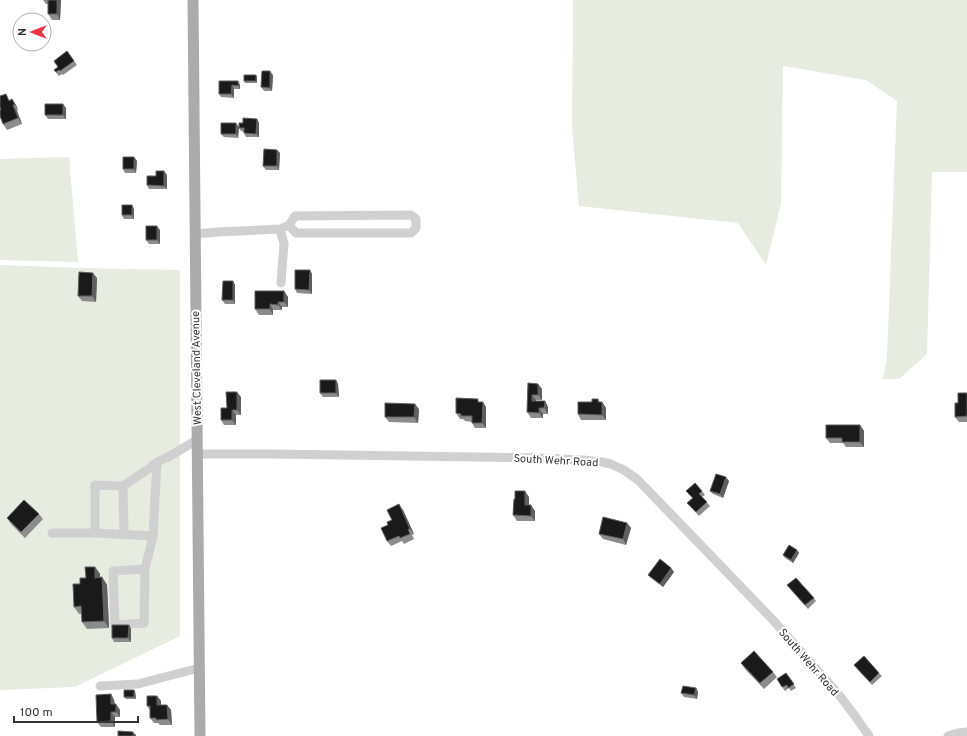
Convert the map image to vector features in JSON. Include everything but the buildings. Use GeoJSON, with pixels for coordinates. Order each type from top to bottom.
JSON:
{"type":"FeatureCollection","features":[{"type":"Feature","properties":{"kind":"main road","name":"West Cleveland Avenue"},"geometry":{"type":"LineString","coordinates":[[193,0],[200,736]]}},
{"type":"Feature","properties":{"kind":"street"},"geometry":{"type":"LineString","coordinates":[[195,234],[280,229],[289,225],[295,216],[411,215],[416,220],[416,228],[412,233],[296,233],[289,225]]}},
{"type":"Feature","properties":{"kind":"street"},"geometry":{"type":"LineString","coordinates":[[280,229],[284,244],[281,284]]}},
{"type":"Feature","properties":{"kind":"street"},"geometry":{"type":"LineString","coordinates":[[95,533],[95,485],[123,486],[157,462],[197,440]]}},
{"type":"Feature","properties":{"kind":"street","name":"South Wehr Road"},"geometry":{"type":"LineString","coordinates":[[197,454],[540,458],[583,460],[611,464],[624,470],[638,480],[767,614],[833,688],[869,736]]}},
{"type":"Feature","properties":{"kind":"street"},"geometry":{"type":"LineString","coordinates":[[144,569],[113,571],[115,625],[144,624],[144,569],[153,536],[157,462]]}},
{"type":"Feature","properties":{"kind":"street"},"geometry":{"type":"LineString","coordinates":[[123,486],[124,534]]}},
{"type":"Feature","properties":{"kind":"street"},"geometry":{"type":"LineString","coordinates":[[52,533],[95,533],[153,536]]}},
{"type":"Feature","properties":{"kind":"street"},"geometry":{"type":"LineString","coordinates":[[100,686],[138,684],[200,668]]}},
{"type":"Feature","properties":{"kind":"street"},"geometry":{"type":"LineString","coordinates":[[948,736],[967,732]]}},
{"type":"Feature","properties":{"kind":"shaded area"},"geometry":{"type":"Polygon","coordinates":[[[573,0],[967,0],[967,172],[932,172],[927,354],[899,379],[883,379],[887,357],[897,101],[866,80],[783,66],[781,204],[766,265],[738,223],[579,206],[572,127],[573,0]]]}},
{"type":"Feature","properties":{"kind":"shaded area"},"geometry":{"type":"Polygon","coordinates":[[[69,157],[78,262],[0,260],[0,159],[69,157]]]}},
{"type":"Feature","properties":{"kind":"shaded area"},"geometry":{"type":"Polygon","coordinates":[[[0,265],[180,270],[180,636],[75,687],[0,690],[0,265]]]}}]}
